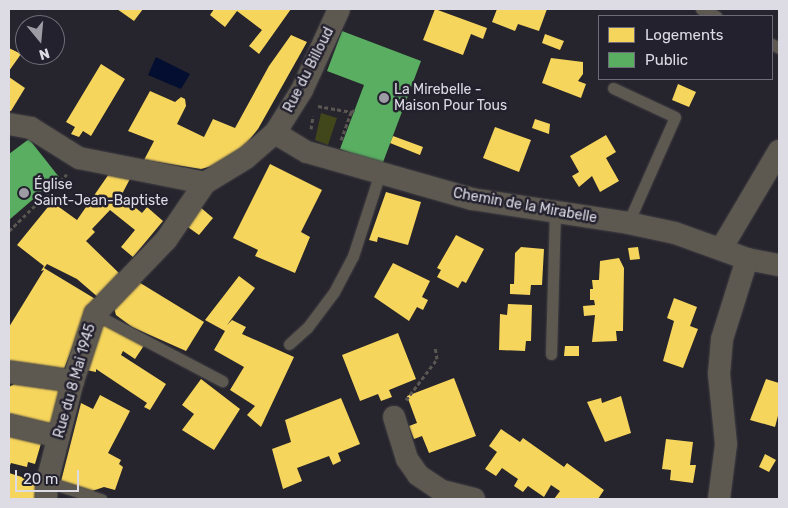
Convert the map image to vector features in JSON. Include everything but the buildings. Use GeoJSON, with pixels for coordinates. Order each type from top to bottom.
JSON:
{"type":"FeatureCollection","features":[{"type":"Feature","properties":{"kind":"street","name":"Rue du Billoud"},"geometry":{"type":"LineString","coordinates":[[205,184],[246,158],[275,133],[302,90],[339,9]]}},
{"type":"Feature","properties":{"kind":"street"},"geometry":{"type":"LineString","coordinates":[[9,124],[31,128],[79,158],[205,184]]}},
{"type":"Feature","properties":{"kind":"street","name":"Chemin de la Mirabelle"},"geometry":{"type":"LineString","coordinates":[[275,133],[307,152],[472,199],[628,223],[721,249],[747,259],[779,265]]}},
{"type":"Feature","properties":{"kind":"street"},"geometry":{"type":"LineString","coordinates":[[721,249],[779,151]]}},
{"type":"Feature","properties":{"kind":"street","name":"Rue du 8 Mai 1945"},"geometry":{"type":"LineString","coordinates":[[46,490],[73,381],[95,314],[166,240],[205,184]]}},
{"type":"Feature","properties":{"kind":"street"},"geometry":{"type":"LineString","coordinates":[[719,499],[726,444],[719,374],[722,339],[747,259]]}},
{"type":"Feature","properties":{"kind":"street"},"geometry":{"type":"LineString","coordinates":[[9,372],[73,381]]}},
{"type":"Feature","properties":{"kind":"street"},"geometry":{"type":"LineString","coordinates":[[394,417],[407,459],[418,475],[442,491],[474,499]]}},
{"type":"Feature","properties":{"kind":"street"},"geometry":{"type":"LineString","coordinates":[[9,425],[59,437]]}},
{"type":"Feature","properties":{"kind":"lane"},"geometry":{"type":"LineString","coordinates":[[700,9],[714,15]]}},
{"type":"Feature","properties":{"kind":"lane"},"geometry":{"type":"LineString","coordinates":[[613,88],[675,117],[628,223]]}},
{"type":"Feature","properties":{"kind":"lane"},"geometry":{"type":"LineString","coordinates":[[289,344],[307,328],[334,292],[353,256],[380,173]]}},
{"type":"Feature","properties":{"kind":"lane"},"geometry":{"type":"LineString","coordinates":[[550,354],[555,212]]}},
{"type":"Feature","properties":{"kind":"lane"},"geometry":{"type":"LineString","coordinates":[[95,314],[222,381]]}},
{"type":"Feature","properties":{"kind":"lane"},"geometry":{"type":"LineString","coordinates":[[46,490],[101,499]]}},
{"type":"Feature","properties":{"kind":"path"},"geometry":{"type":"LineString","coordinates":[[315,109],[319,105],[353,111],[338,148]]}},
{"type":"Feature","properties":{"kind":"path"},"geometry":{"type":"LineString","coordinates":[[9,231],[61,181],[79,158]]}},
{"type":"Feature","properties":{"kind":"path"},"geometry":{"type":"LineString","coordinates":[[394,417],[437,359],[435,347]]}},
{"type":"Feature","properties":{"kind":"green space"},"geometry":{"type":"Polygon","coordinates":[[[321,113],[337,118],[328,145],[315,140],[321,113]]]}},
{"type":"Feature","properties":{"kind":"water"},"geometry":{"type":"Polygon","coordinates":[[[156,57],[190,74],[181,89],[148,75],[156,57]]]}},
{"type":"Feature","properties":{"kind":"place","name":"La Mirebelle - Maison Pour Tous"},"geometry":{"type":"Point","coordinates":[384,98]}},
{"type":"Feature","properties":{"kind":"place","name":"Église Saint-Jean-Baptiste"},"geometry":{"type":"Point","coordinates":[24,193]}}]}
